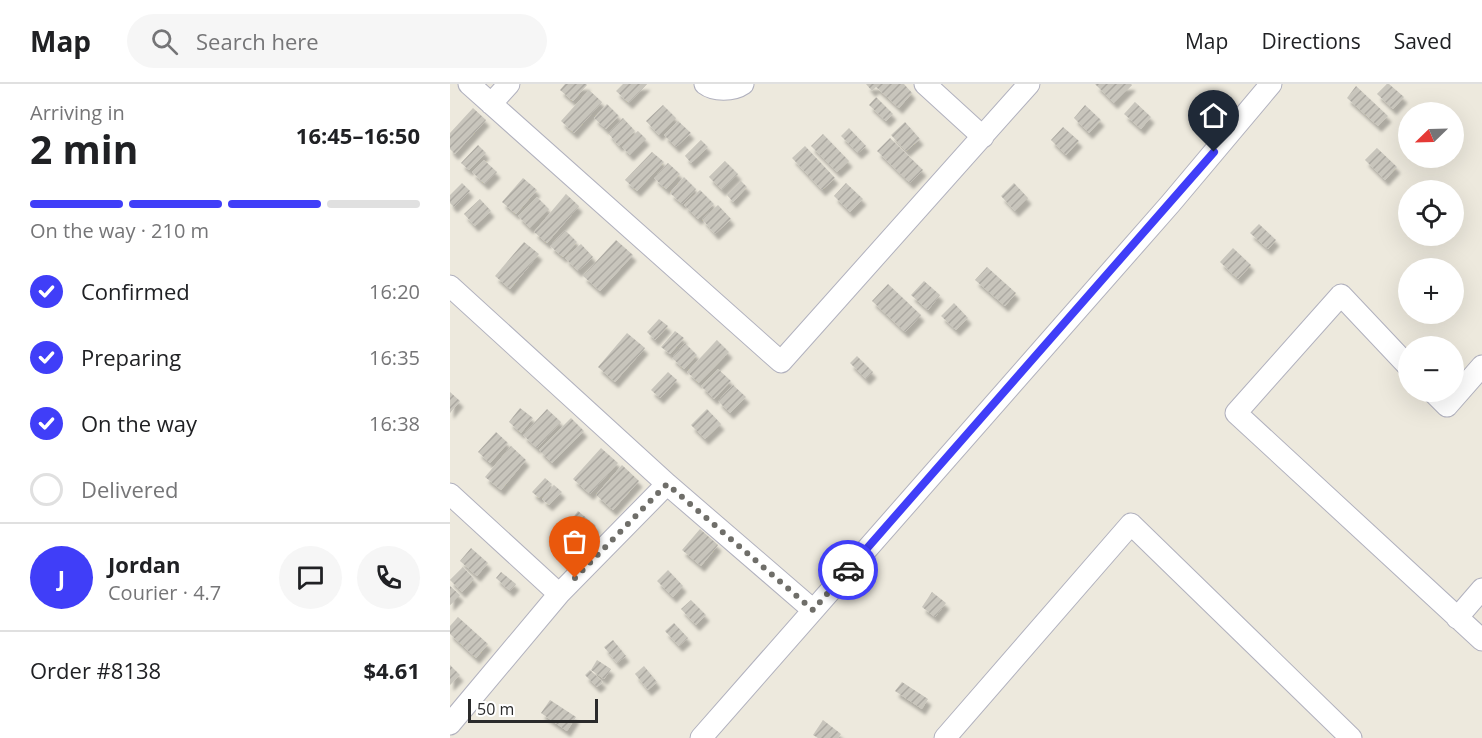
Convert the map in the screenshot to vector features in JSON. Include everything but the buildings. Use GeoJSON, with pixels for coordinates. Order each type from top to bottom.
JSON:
{"type":"FeatureCollection","features":[{"type":"Feature","properties":{"kind":"street"},"geometry":{"type":"LineString","coordinates":[[469,84],[781,362],[1029,84]]}},
{"type":"Feature","properties":{"kind":"street"},"geometry":{"type":"LineString","coordinates":[[491,104],[509,84]]}},
{"type":"Feature","properties":{"kind":"street"},"geometry":{"type":"LineString","coordinates":[[705,84],[708,87],[724,89],[739,87],[743,84]]}},
{"type":"Feature","properties":{"kind":"street"},"geometry":{"type":"LineString","coordinates":[[925,84],[983,137]]}},
{"type":"Feature","properties":{"kind":"street"},"geometry":{"type":"LineString","coordinates":[[701,738],[1163,212],[1271,84]]}},
{"type":"Feature","properties":{"kind":"street"},"geometry":{"type":"LineString","coordinates":[[450,286],[667,484],[813,610]]}},
{"type":"Feature","properties":{"kind":"street"},"geometry":{"type":"LineString","coordinates":[[1398,355],[1341,295],[1236,412],[1482,640]]}},
{"type":"Feature","properties":{"kind":"street"},"geometry":{"type":"LineString","coordinates":[[1464,387],[1482,366]]}},
{"type":"Feature","properties":{"kind":"street"},"geometry":{"type":"LineString","coordinates":[[450,724],[559,594],[667,484]]}},
{"type":"Feature","properties":{"kind":"street"},"geometry":{"type":"LineString","coordinates":[[450,494],[559,594]]}},
{"type":"Feature","properties":{"kind":"street"},"geometry":{"type":"LineString","coordinates":[[945,738],[1131,524],[1351,738]]}},
{"type":"Feature","properties":{"kind":"street"},"geometry":{"type":"LineString","coordinates":[[1457,618],[1482,589]]}},
{"type":"Feature","properties":{"kind":"way so far"},"geometry":{"type":"LineString","coordinates":[[575,578],[667,484],[813,610],[848,570]]}},
{"type":"Feature","properties":{"kind":"route"},"geometry":{"type":"LineString","coordinates":[[848,570],[1214,152]]}}]}
